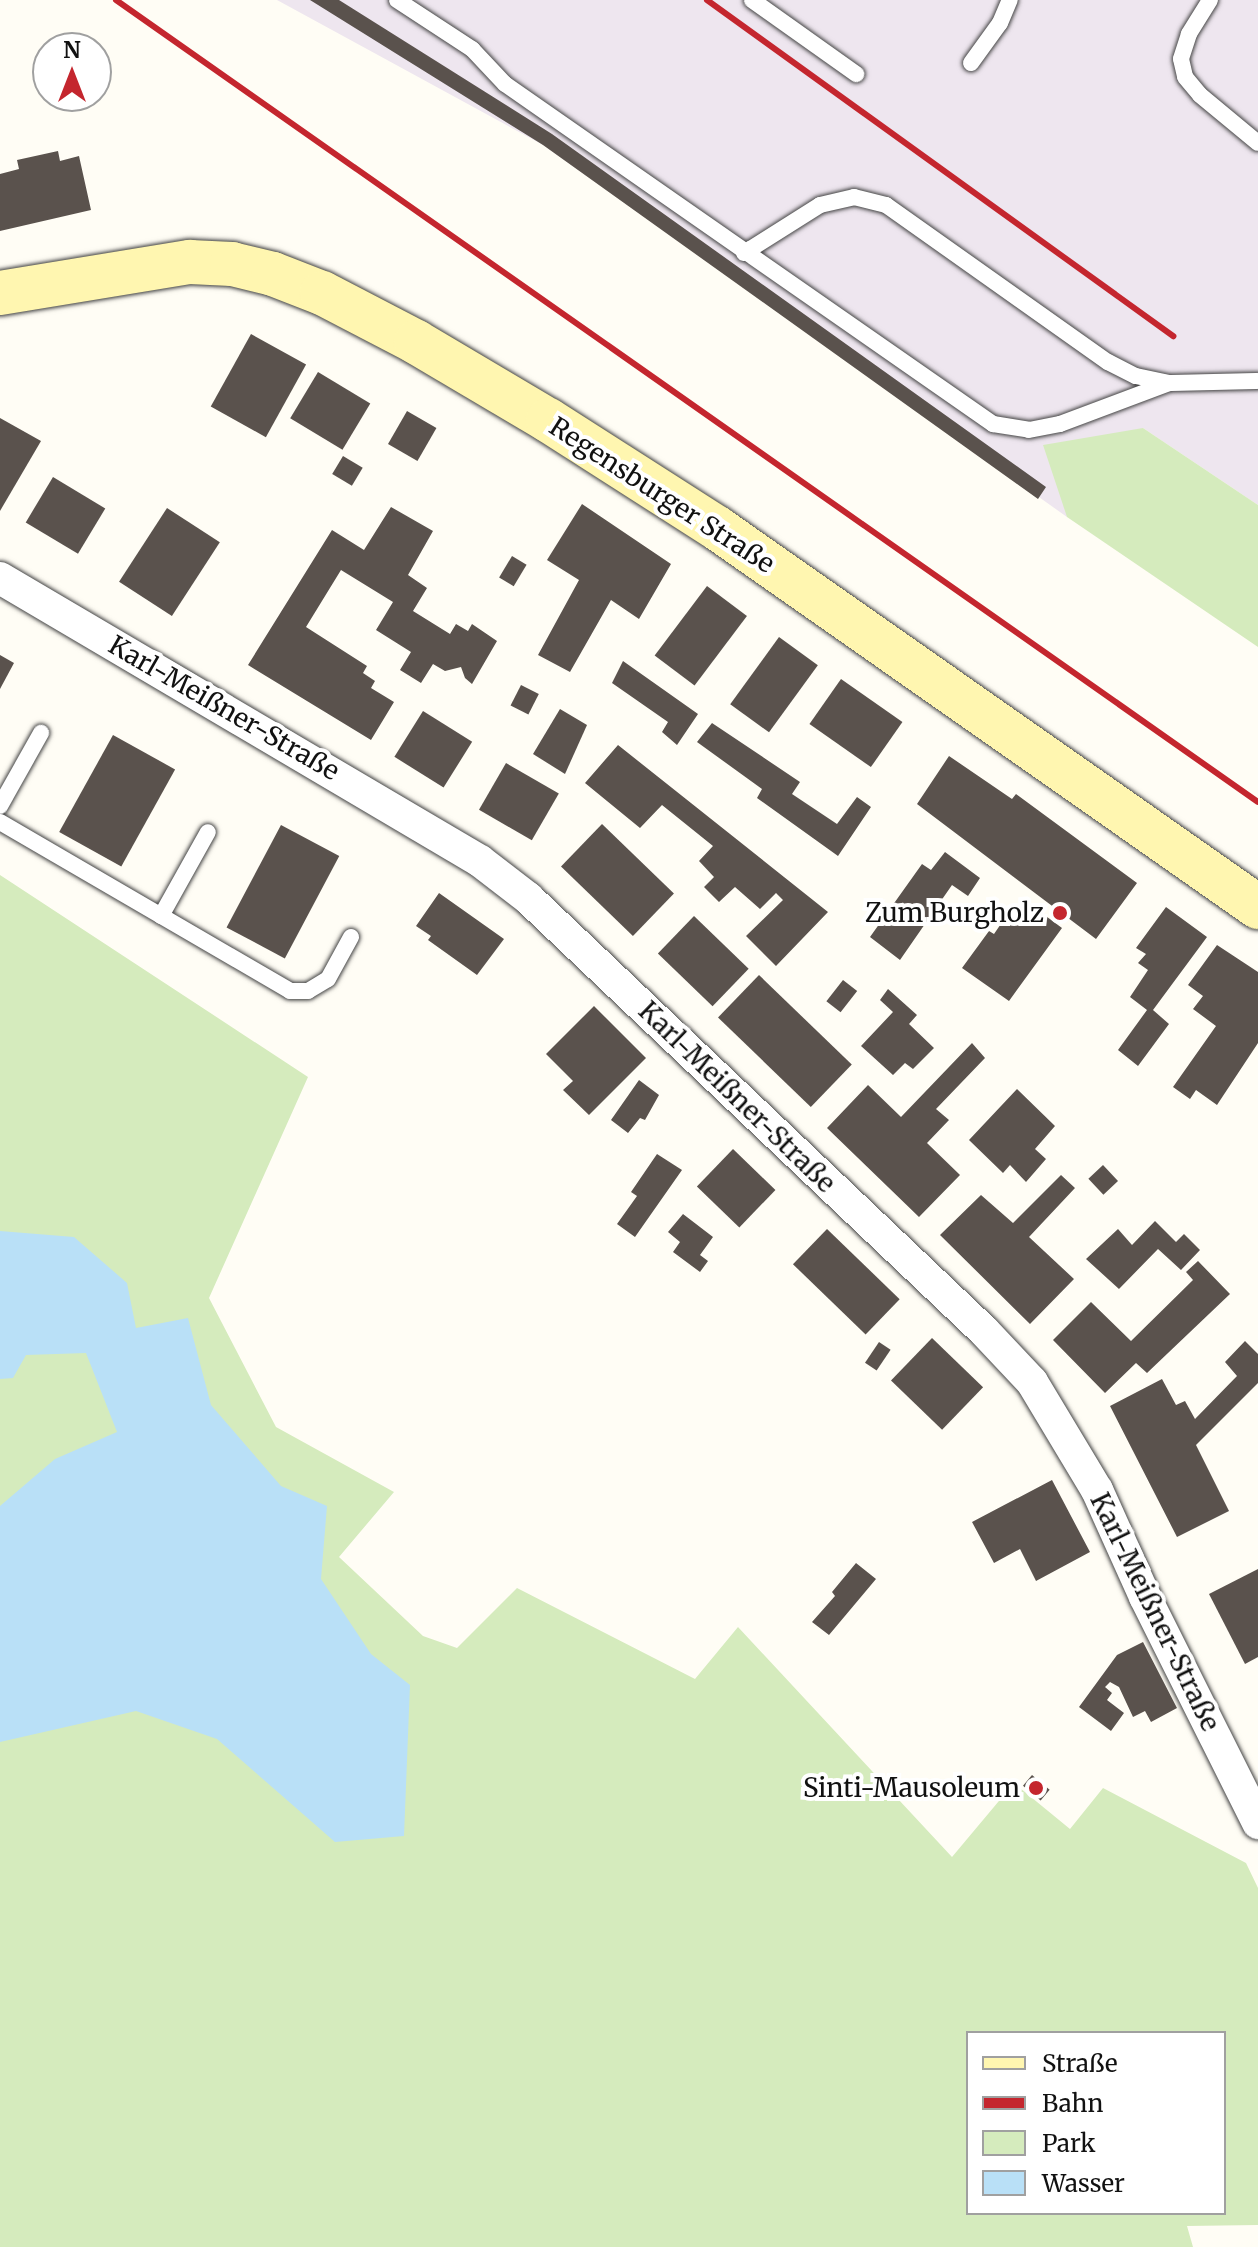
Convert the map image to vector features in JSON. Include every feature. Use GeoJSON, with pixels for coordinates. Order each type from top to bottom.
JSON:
{"type":"FeatureCollection","features":[{"type":"Feature","properties":{"kind":"main road","name":"Regensburger Straße"},"geometry":{"type":"LineString","coordinates":[[0,293],[190,262],[232,264],[273,274],[322,293],[548,420],[717,528],[1258,907]]}},
{"type":"Feature","properties":{"kind":"street","name":"Karl-Meißner-Straße"},"geometry":{"type":"LineString","coordinates":[[0,578],[480,861],[539,908],[984,1331],[1032,1382],[1097,1490],[1145,1597],[1258,1823]]}},
{"type":"Feature","properties":{"kind":"lane"},"geometry":{"type":"LineString","coordinates":[[397,0],[472,49],[505,84],[993,424],[1029,430],[1060,424],[1169,383]]}},
{"type":"Feature","properties":{"kind":"lane"},"geometry":{"type":"LineString","coordinates":[[752,0],[856,74]]}},
{"type":"Feature","properties":{"kind":"lane"},"geometry":{"type":"LineString","coordinates":[[971,63],[1000,23],[1010,0]]}},
{"type":"Feature","properties":{"kind":"lane"},"geometry":{"type":"LineString","coordinates":[[1210,0],[1189,34],[1181,59],[1185,77],[1200,95],[1258,143]]}},
{"type":"Feature","properties":{"kind":"lane"},"geometry":{"type":"LineString","coordinates":[[744,253],[820,205],[854,197],[886,205],[1108,362],[1136,376],[1169,383],[1258,381]]}},
{"type":"Feature","properties":{"kind":"lane"},"geometry":{"type":"LineString","coordinates":[[0,806],[41,733]]}},
{"type":"Feature","properties":{"kind":"lane"},"geometry":{"type":"LineString","coordinates":[[0,822],[290,991],[308,991],[328,979],[351,937]]}},
{"type":"Feature","properties":{"kind":"lane"},"geometry":{"type":"LineString","coordinates":[[161,916],[208,832]]}},
{"type":"Feature","properties":{"kind":"shaded area"},"geometry":{"type":"Polygon","coordinates":[[[277,0],[1258,0],[1258,505],[1143,428],[1090,511],[1067,517],[543,145],[277,0]]]}},
{"type":"Feature","properties":{"kind":"green space"},"geometry":{"type":"Polygon","coordinates":[[[1143,428],[1258,505],[1258,647],[1067,517],[1043,445],[1143,428]]]}},
{"type":"Feature","properties":{"kind":"green space"},"geometry":{"type":"Polygon","coordinates":[[[0,875],[308,1077],[209,1298],[276,1427],[394,1492],[339,1557],[423,1636],[457,1648],[517,1588],[695,1679],[738,1627],[952,1857],[1014,1783],[1070,1829],[1103,1788],[1246,1863],[1258,1888],[1258,2225],[1187,2226],[1193,2247],[0,2247],[0,875]]]}},
{"type":"Feature","properties":{"kind":"water"},"geometry":{"type":"Polygon","coordinates":[[[0,1231],[74,1237],[127,1283],[136,1328],[188,1318],[211,1405],[281,1486],[327,1506],[321,1579],[371,1654],[410,1685],[404,1836],[335,1842],[217,1739],[136,1711],[0,1742],[0,1506],[55,1459],[117,1432],[86,1353],[26,1355],[13,1378],[0,1379],[0,1231]]]}},
{"type":"Feature","properties":{"kind":"building"},"geometry":{"type":"Polygon","coordinates":[[[310,0],[339,0],[552,134],[1046,487],[1038,499],[543,145],[310,0]]]}},
{"type":"Feature","properties":{"kind":"building"},"geometry":{"type":"Polygon","coordinates":[[[58,151],[60,161],[79,156],[91,210],[0,231],[0,174],[19,169],[17,160],[58,151]]]}},
{"type":"Feature","properties":{"kind":"building"},"geometry":{"type":"Polygon","coordinates":[[[251,334],[306,365],[266,437],[211,407],[251,334]]]}},
{"type":"Feature","properties":{"kind":"building"},"geometry":{"type":"Polygon","coordinates":[[[318,372],[370,403],[342,450],[290,418],[318,372]]]}},
{"type":"Feature","properties":{"kind":"building"},"geometry":{"type":"Polygon","coordinates":[[[407,411],[436,428],[417,461],[388,444],[407,411]]]}},
{"type":"Feature","properties":{"kind":"building"},"geometry":{"type":"Polygon","coordinates":[[[0,418],[41,441],[0,511],[0,418]]]}},
{"type":"Feature","properties":{"kind":"building"},"geometry":{"type":"Polygon","coordinates":[[[343,456],[363,468],[352,486],[332,474],[343,456]]]}},
{"type":"Feature","properties":{"kind":"building"},"geometry":{"type":"Polygon","coordinates":[[[53,477],[105,508],[78,554],[26,522],[53,477]]]}},
{"type":"Feature","properties":{"kind":"building"},"geometry":{"type":"Polygon","coordinates":[[[582,504],[671,564],[639,619],[611,600],[570,672],[538,655],[579,580],[547,560],[582,504]]]}},
{"type":"Feature","properties":{"kind":"building"},"geometry":{"type":"Polygon","coordinates":[[[391,507],[433,531],[408,575],[427,588],[413,611],[450,634],[456,624],[468,631],[472,624],[497,641],[472,684],[465,678],[461,667],[445,671],[433,664],[421,683],[400,670],[411,652],[376,630],[393,602],[341,570],[306,627],[367,666],[363,673],[375,681],[371,688],[394,702],[371,740],[248,665],[332,530],[364,550],[391,507]]]}},
{"type":"Feature","properties":{"kind":"building"},"geometry":{"type":"Polygon","coordinates":[[[167,508],[220,542],[172,616],[119,582],[167,508]]]}},
{"type":"Feature","properties":{"kind":"building"},"geometry":{"type":"Polygon","coordinates":[[[512,556],[527,565],[514,586],[499,577],[512,556]]]}},
{"type":"Feature","properties":{"kind":"building"},"geometry":{"type":"Polygon","coordinates":[[[707,586],[747,616],[695,686],[655,655],[707,586]]]}},
{"type":"Feature","properties":{"kind":"building"},"geometry":{"type":"Polygon","coordinates":[[[779,637],[818,665],[769,732],[730,704],[779,637]]]}},
{"type":"Feature","properties":{"kind":"building"},"geometry":{"type":"Polygon","coordinates":[[[0,655],[14,663],[0,689],[0,655]]]}},
{"type":"Feature","properties":{"kind":"building"},"geometry":{"type":"Polygon","coordinates":[[[623,661],[698,714],[677,745],[662,732],[668,722],[612,683],[623,661]]]}},
{"type":"Feature","properties":{"kind":"building"},"geometry":{"type":"Polygon","coordinates":[[[841,679],[902,722],[871,767],[809,724],[841,679]]]}},
{"type":"Feature","properties":{"kind":"building"},"geometry":{"type":"Polygon","coordinates":[[[521,685],[539,694],[528,715],[511,705],[521,685]]]}},
{"type":"Feature","properties":{"kind":"building"},"geometry":{"type":"Polygon","coordinates":[[[560,709],[587,725],[565,774],[533,754],[560,709]]]}},
{"type":"Feature","properties":{"kind":"building"},"geometry":{"type":"Polygon","coordinates":[[[423,711],[472,742],[444,788],[394,757],[423,711]]]}},
{"type":"Feature","properties":{"kind":"building"},"geometry":{"type":"Polygon","coordinates":[[[712,723],[800,782],[792,794],[837,824],[857,797],[871,807],[838,856],[757,798],[762,789],[697,742],[712,723]]]}},
{"type":"Feature","properties":{"kind":"building"},"geometry":{"type":"Polygon","coordinates":[[[113,735],[175,769],[121,867],[59,832],[113,735]]]}},
{"type":"Feature","properties":{"kind":"building"},"geometry":{"type":"Polygon","coordinates":[[[618,745],[828,912],[776,966],[746,936],[783,900],[776,893],[760,909],[735,887],[719,902],[704,887],[714,877],[699,861],[713,846],[662,805],[640,828],[585,783],[618,745]]]}},
{"type":"Feature","properties":{"kind":"building"},"geometry":{"type":"Polygon","coordinates":[[[949,756],[1012,799],[1016,794],[1137,883],[1096,939],[917,804],[949,756]]]}},
{"type":"Feature","properties":{"kind":"building"},"geometry":{"type":"Polygon","coordinates":[[[506,763],[559,794],[532,840],[479,810],[506,763]]]}},
{"type":"Feature","properties":{"kind":"building"},"geometry":{"type":"Polygon","coordinates":[[[602,824],[674,893],[633,936],[561,866],[602,824]]]}},
{"type":"Feature","properties":{"kind":"building"},"geometry":{"type":"Polygon","coordinates":[[[281,825],[339,856],[285,958],[227,927],[281,825]]]}},
{"type":"Feature","properties":{"kind":"building"},"geometry":{"type":"Polygon","coordinates":[[[945,852],[980,878],[968,896],[952,885],[900,960],[870,937],[922,864],[931,870],[945,852]]]}},
{"type":"Feature","properties":{"kind":"building"},"geometry":{"type":"Polygon","coordinates":[[[439,893],[504,939],[477,975],[428,940],[431,936],[416,926],[439,893]]]}},
{"type":"Feature","properties":{"kind":"building"},"geometry":{"type":"Polygon","coordinates":[[[1166,907],[1207,937],[1153,1010],[1169,1024],[1138,1066],[1118,1050],[1147,1010],[1130,997],[1148,970],[1138,963],[1146,954],[1136,948],[1166,907]]]}},
{"type":"Feature","properties":{"kind":"building"},"geometry":{"type":"Polygon","coordinates":[[[1035,908],[1062,928],[1009,1001],[962,968],[989,931],[994,934],[1009,912],[1025,922],[1035,908]]]}},
{"type":"Feature","properties":{"kind":"building"},"geometry":{"type":"Polygon","coordinates":[[[694,916],[749,969],[713,1006],[658,953],[694,916]]]}},
{"type":"Feature","properties":{"kind":"building"},"geometry":{"type":"Polygon","coordinates":[[[1217,945],[1258,972],[1258,1043],[1217,1105],[1196,1090],[1190,1099],[1173,1087],[1216,1026],[1193,1009],[1203,996],[1188,985],[1217,945]]]}},
{"type":"Feature","properties":{"kind":"building"},"geometry":{"type":"Polygon","coordinates":[[[759,975],[852,1065],[811,1107],[718,1017],[759,975]]]}},
{"type":"Feature","properties":{"kind":"building"},"geometry":{"type":"Polygon","coordinates":[[[843,980],[857,991],[841,1012],[826,1001],[843,980]]]}},
{"type":"Feature","properties":{"kind":"building"},"geometry":{"type":"Polygon","coordinates":[[[888,989],[917,1015],[909,1024],[934,1048],[913,1069],[905,1063],[893,1075],[861,1046],[893,1012],[880,1000],[888,989]]]}},
{"type":"Feature","properties":{"kind":"building"},"geometry":{"type":"Polygon","coordinates":[[[594,1006],[646,1058],[589,1115],[563,1090],[573,1081],[546,1054],[594,1006]]]}},
{"type":"Feature","properties":{"kind":"building"},"geometry":{"type":"Polygon","coordinates":[[[972,1043],[985,1058],[936,1109],[949,1120],[927,1143],[960,1175],[919,1217],[827,1128],[868,1085],[901,1117],[972,1043]]]}},
{"type":"Feature","properties":{"kind":"building"},"geometry":{"type":"Polygon","coordinates":[[[639,1080],[659,1095],[645,1120],[640,1118],[628,1133],[611,1120],[639,1080]]]}},
{"type":"Feature","properties":{"kind":"building"},"geometry":{"type":"Polygon","coordinates":[[[1017,1089],[1055,1126],[1035,1149],[1046,1159],[1026,1182],[1010,1165],[1003,1173],[969,1140],[1017,1089]]]}},
{"type":"Feature","properties":{"kind":"building"},"geometry":{"type":"Polygon","coordinates":[[[733,1149],[775,1190],[739,1227],[697,1186],[733,1149]]]}},
{"type":"Feature","properties":{"kind":"building"},"geometry":{"type":"Polygon","coordinates":[[[657,1154],[682,1170],[635,1237],[617,1224],[637,1196],[631,1192],[657,1154]]]}},
{"type":"Feature","properties":{"kind":"building"},"geometry":{"type":"Polygon","coordinates":[[[1103,1165],[1118,1181],[1103,1195],[1088,1179],[1103,1165]]]}},
{"type":"Feature","properties":{"kind":"building"},"geometry":{"type":"Polygon","coordinates":[[[1061,1175],[1075,1188],[1029,1237],[1074,1279],[1030,1324],[940,1235],[981,1195],[1013,1223],[1061,1175]]]}},
{"type":"Feature","properties":{"kind":"building"},"geometry":{"type":"Polygon","coordinates":[[[683,1214],[713,1237],[700,1255],[708,1261],[700,1272],[673,1252],[680,1242],[668,1232],[683,1214]]]}},
{"type":"Feature","properties":{"kind":"building"},"geometry":{"type":"Polygon","coordinates":[[[1155,1221],[1176,1242],[1184,1234],[1200,1250],[1181,1270],[1158,1249],[1119,1289],[1086,1259],[1118,1229],[1132,1245],[1155,1221]]]}},
{"type":"Feature","properties":{"kind":"building"},"geometry":{"type":"Polygon","coordinates":[[[827,1229],[900,1299],[866,1334],[793,1264],[827,1229]]]}},
{"type":"Feature","properties":{"kind":"building"},"geometry":{"type":"Polygon","coordinates":[[[1198,1261],[1230,1294],[1147,1373],[1136,1363],[1105,1393],[1053,1340],[1091,1302],[1131,1341],[1193,1280],[1186,1272],[1198,1261]]]}},
{"type":"Feature","properties":{"kind":"building"},"geometry":{"type":"Polygon","coordinates":[[[932,1338],[983,1387],[942,1430],[891,1380],[932,1338]]]}},
{"type":"Feature","properties":{"kind":"building"},"geometry":{"type":"Polygon","coordinates":[[[1245,1341],[1258,1354],[1258,1383],[1196,1445],[1229,1511],[1177,1537],[1110,1406],[1162,1379],[1176,1405],[1185,1401],[1195,1419],[1237,1376],[1225,1362],[1245,1341]]]}},
{"type":"Feature","properties":{"kind":"building"},"geometry":{"type":"Polygon","coordinates":[[[879,1342],[891,1350],[877,1371],[865,1363],[879,1342]]]}},
{"type":"Feature","properties":{"kind":"building"},"geometry":{"type":"Polygon","coordinates":[[[1052,1480],[1090,1552],[1036,1581],[1020,1549],[994,1563],[972,1522],[1052,1480]]]}},
{"type":"Feature","properties":{"kind":"building"},"geometry":{"type":"Polygon","coordinates":[[[856,1563],[876,1579],[829,1635],[812,1622],[835,1596],[832,1592],[856,1563]]]}},
{"type":"Feature","properties":{"kind":"building"},"geometry":{"type":"Polygon","coordinates":[[[1258,1569],[1258,1657],[1245,1664],[1209,1594],[1258,1569]]]}},
{"type":"Feature","properties":{"kind":"building"},"geometry":{"type":"Polygon","coordinates":[[[1143,1642],[1177,1708],[1151,1722],[1145,1711],[1133,1717],[1119,1687],[1110,1682],[1105,1687],[1112,1693],[1107,1700],[1124,1713],[1111,1731],[1079,1707],[1117,1655],[1143,1642]]]}},
{"type":"Feature","properties":{"kind":"building","name":"Sinti-Mausoleum"},"geometry":{"type":"Polygon","coordinates":[[[1032,1775],[1050,1790],[1041,1801],[1023,1786],[1032,1775]]]}},
{"type":"Feature","properties":{"kind":"railway"},"geometry":{"type":"LineString","coordinates":[[116,0],[1258,802]]}},
{"type":"Feature","properties":{"kind":"railway"},"geometry":{"type":"LineString","coordinates":[[707,0],[1173,336]]}},
{"type":"Feature","properties":{"kind":"place","name":"Zum Burgholz"},"geometry":{"type":"Point","coordinates":[1060,913]}},
{"type":"Feature","properties":{"kind":"place","name":"Sinti-Mausoleum"},"geometry":{"type":"Point","coordinates":[1036,1788]}}]}
